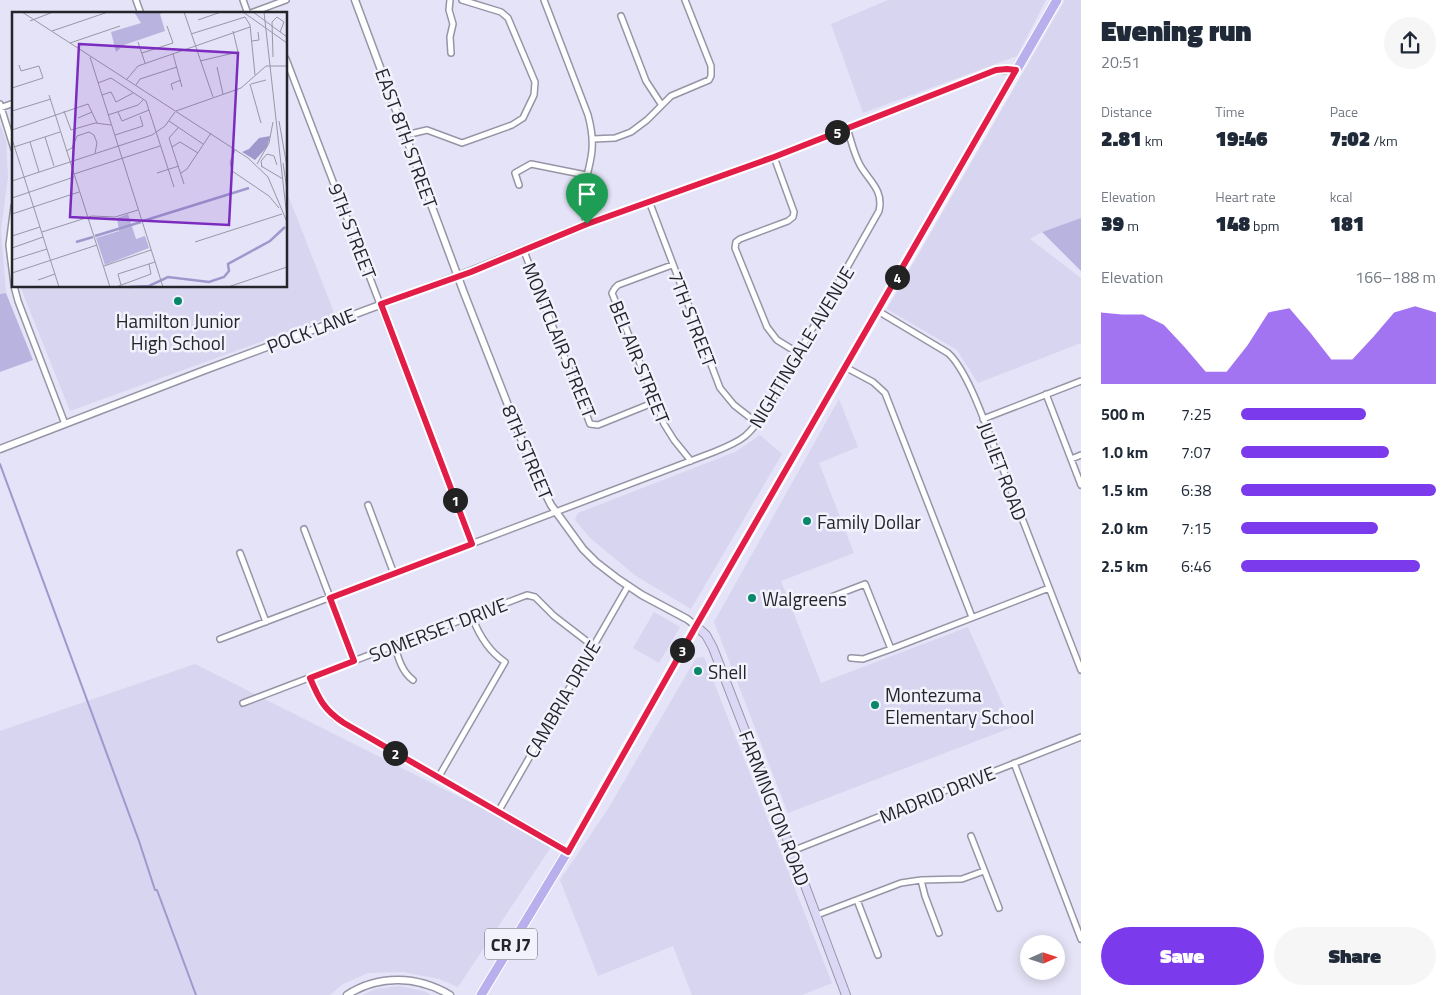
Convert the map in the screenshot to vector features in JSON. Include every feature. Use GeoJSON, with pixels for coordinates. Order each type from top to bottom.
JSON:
{"type":"FeatureCollection","features":[{"type":"Feature","properties":{"kind":"main road","name":"CR J7"},"geometry":{"type":"LineString","coordinates":[[481,995],[568,852],[1057,0]]}},
{"type":"Feature","properties":{"kind":"main road","name":"FARMINGTON ROAD"},"geometry":{"type":"LineString","coordinates":[[696,626],[706,635],[713,648],[817,915],[846,995]]}},
{"type":"Feature","properties":{"kind":"street"},"geometry":{"type":"LineString","coordinates":[[136,0],[140,12]]}},
{"type":"Feature","properties":{"kind":"street"},"geometry":{"type":"LineString","coordinates":[[243,0],[247,12]]}},
{"type":"Feature","properties":{"kind":"street"},"geometry":{"type":"LineString","coordinates":[[254,12],[286,0]]}},
{"type":"Feature","properties":{"kind":"street","name":"EAST 8TH STREET"},"geometry":{"type":"LineString","coordinates":[[355,0],[458,276]]}},
{"type":"Feature","properties":{"kind":"street"},"geometry":{"type":"LineString","coordinates":[[450,0],[449,10],[453,24],[450,37],[451,53]]}},
{"type":"Feature","properties":{"kind":"street"},"geometry":{"type":"LineString","coordinates":[[406,135],[427,130],[455,141],[467,142],[520,121],[534,95],[534,82],[508,18],[501,12],[462,0]]}},
{"type":"Feature","properties":{"kind":"street"},"geometry":{"type":"LineString","coordinates":[[544,0],[588,115],[592,152],[582,194],[582,205],[587,224]]}},
{"type":"Feature","properties":{"kind":"street"},"geometry":{"type":"LineString","coordinates":[[592,139],[615,138],[631,132],[647,120],[661,104],[679,92],[705,82],[711,76],[711,66],[686,0]]}},
{"type":"Feature","properties":{"kind":"street"},"geometry":{"type":"LineString","coordinates":[[268,7],[269,12]]}},
{"type":"Feature","properties":{"kind":"street"},"geometry":{"type":"LineString","coordinates":[[621,16],[646,81],[661,104]]}},
{"type":"Feature","properties":{"kind":"street","name":"9TH STREET"},"geometry":{"type":"LineString","coordinates":[[288,64],[472,544]]}},
{"type":"Feature","properties":{"kind":"street","name":"POCK LANE"},"geometry":{"type":"LineString","coordinates":[[0,449],[524,251],[587,224],[774,157],[996,70],[1016,70]]}},
{"type":"Feature","properties":{"kind":"street"},"geometry":{"type":"LineString","coordinates":[[1,107],[12,143]]}},
{"type":"Feature","properties":{"kind":"street","name":"NIGHTINGALE AVENUE"},"geometry":{"type":"LineString","coordinates":[[220,639],[691,461],[729,446],[751,432],[868,233],[880,207],[880,194],[877,187],[860,165],[847,128]]}},
{"type":"Feature","properties":{"kind":"street"},"geometry":{"type":"LineString","coordinates":[[774,157],[794,212],[794,217],[788,222],[740,239],[736,242],[735,248],[767,327],[777,340],[798,353]]}},
{"type":"Feature","properties":{"kind":"street"},"geometry":{"type":"LineString","coordinates":[[519,185],[515,173],[531,164],[586,176]]}},
{"type":"Feature","properties":{"kind":"street","name":"7TH STREET"},"geometry":{"type":"LineString","coordinates":[[648,202],[720,388],[734,406],[757,423]]}},
{"type":"Feature","properties":{"kind":"street"},"geometry":{"type":"LineString","coordinates":[[12,222],[9,245],[12,270]]}},
{"type":"Feature","properties":{"kind":"street","name":"MONTCLAIR STREET"},"geometry":{"type":"LineString","coordinates":[[524,251],[590,424],[598,425],[655,402]]}},
{"type":"Feature","properties":{"kind":"street","name":"BEL AIR STREET"},"geometry":{"type":"LineString","coordinates":[[672,266],[618,285],[612,293],[664,424],[691,461]]}},
{"type":"Feature","properties":{"kind":"street","name":"8TH STREET"},"geometry":{"type":"LineString","coordinates":[[458,276],[533,469],[550,505],[583,549],[596,562],[628,586],[696,626]]}},
{"type":"Feature","properties":{"kind":"street"},"geometry":{"type":"LineString","coordinates":[[15,288],[65,424]]}},
{"type":"Feature","properties":{"kind":"street","name":"JULIET ROAD"},"geometry":{"type":"LineString","coordinates":[[878,311],[952,356],[963,374],[983,419],[1081,670]]}},
{"type":"Feature","properties":{"kind":"street"},"geometry":{"type":"LineString","coordinates":[[845,367],[873,382],[885,393],[972,617]]}},
{"type":"Feature","properties":{"kind":"street"},"geometry":{"type":"LineString","coordinates":[[983,419],[1081,381]]}},
{"type":"Feature","properties":{"kind":"street"},"geometry":{"type":"LineString","coordinates":[[1046,394],[1081,485]]}},
{"type":"Feature","properties":{"kind":"street"},"geometry":{"type":"LineString","coordinates":[[1071,459],[1081,454]]}},
{"type":"Feature","properties":{"kind":"street"},"geometry":{"type":"LineString","coordinates":[[368,505],[394,574]]}},
{"type":"Feature","properties":{"kind":"street"},"geometry":{"type":"LineString","coordinates":[[304,529],[354,661]]}},
{"type":"Feature","properties":{"kind":"street"},"geometry":{"type":"LineString","coordinates":[[240,553],[266,622]]}},
{"type":"Feature","properties":{"kind":"street"},"geometry":{"type":"LineString","coordinates":[[826,599],[865,584],[891,650]]}},
{"type":"Feature","properties":{"kind":"street","name":"CAMBRIA DRIVE"},"geometry":{"type":"LineString","coordinates":[[498,812],[628,586]]}},
{"type":"Feature","properties":{"kind":"street"},"geometry":{"type":"LineString","coordinates":[[851,658],[862,659],[891,650],[1049,588]]}},
{"type":"Feature","properties":{"kind":"street","name":"SOMERSET DRIVE"},"geometry":{"type":"LineString","coordinates":[[242,703],[530,595],[593,646]]}},
{"type":"Feature","properties":{"kind":"street"},"geometry":{"type":"LineString","coordinates":[[438,778],[505,662],[481,638],[472,616]]}},
{"type":"Feature","properties":{"kind":"street"},"geometry":{"type":"LineString","coordinates":[[395,646],[400,662],[413,680]]}},
{"type":"Feature","properties":{"kind":"street"},"geometry":{"type":"LineString","coordinates":[[310,678],[320,700],[334,717],[568,852]]}},
{"type":"Feature","properties":{"kind":"street","name":"MADRID DRIVE"},"geometry":{"type":"LineString","coordinates":[[792,851],[1081,737]]}},
{"type":"Feature","properties":{"kind":"street"},"geometry":{"type":"LineString","coordinates":[[1014,763],[1079,925],[1081,939]]}},
{"type":"Feature","properties":{"kind":"street"},"geometry":{"type":"LineString","coordinates":[[971,836],[999,908]]}},
{"type":"Feature","properties":{"kind":"street"},"geometry":{"type":"LineString","coordinates":[[817,915],[901,883],[921,880],[962,879],[984,871]]}},
{"type":"Feature","properties":{"kind":"street"},"geometry":{"type":"LineString","coordinates":[[921,880],[939,933]]}},
{"type":"Feature","properties":{"kind":"street"},"geometry":{"type":"LineString","coordinates":[[857,900],[878,955]]}},
{"type":"Feature","properties":{"kind":"street"},"geometry":{"type":"LineString","coordinates":[[347,995],[372,983],[393,979],[410,980],[432,986],[450,995]]}},
{"type":"Feature","properties":{"kind":"shaded area"},"geometry":{"type":"Polygon","coordinates":[[[888,0],[1046,0],[1017,56],[863,113],[831,24],[888,0]]]}},
{"type":"Feature","properties":{"kind":"shaded area"},"geometry":{"type":"Polygon","coordinates":[[[1065,0],[1081,0],[1081,218],[1042,232],[1030,239],[1081,278],[1081,343],[978,383],[957,350],[887,309],[1065,0]]]}},
{"type":"Feature","properties":{"kind":"shaded area"},"geometry":{"type":"Polygon","coordinates":[[[0,125],[6,140],[8,177],[1,230],[6,293],[0,294],[0,125]]]}},
{"type":"Feature","properties":{"kind":"shaded area","name":"Hamilton Junior High School"},"geometry":{"type":"Polygon","coordinates":[[[288,195],[335,315],[70,411],[21,288],[288,288],[288,195]]]}},
{"type":"Feature","properties":{"kind":"shaded area"},"geometry":{"type":"Polygon","coordinates":[[[1081,218],[1081,271],[1042,232],[1081,218]]]}},
{"type":"Feature","properties":{"kind":"shaded area"},"geometry":{"type":"Polygon","coordinates":[[[6,293],[33,360],[0,372],[0,294],[6,293]]]}},
{"type":"Feature","properties":{"kind":"shaded area","name":"Montezuma Elementary School"},"geometry":{"type":"Polygon","coordinates":[[[839,399],[858,447],[819,463],[854,553],[781,581],[821,683],[968,627],[1013,727],[788,813],[714,622],[839,399]]]}},
{"type":"Feature","properties":{"kind":"shaded area"},"geometry":{"type":"Polygon","coordinates":[[[760,435],[782,454],[691,609],[636,576],[590,538],[575,520],[578,513],[735,452],[760,435]]]}},
{"type":"Feature","properties":{"kind":"shaded area"},"geometry":{"type":"Polygon","coordinates":[[[654,612],[680,627],[659,663],[633,648],[654,612]]]}},
{"type":"Feature","properties":{"kind":"shaded area"},"geometry":{"type":"Polygon","coordinates":[[[704,657],[832,983],[802,995],[692,995],[673,946],[598,976],[560,880],[608,809],[696,658],[704,657]]]}},
{"type":"Feature","properties":{"kind":"shaded area"},"geometry":{"type":"Polygon","coordinates":[[[195,664],[553,844],[458,987],[439,979],[403,972],[368,973],[343,984],[330,995],[0,995],[0,731],[195,664]]]}},
{"type":"Feature","properties":{"kind":"shaded area"},"geometry":{"type":"Polygon","coordinates":[[[399,986],[424,991],[431,995],[363,995],[376,989],[399,986]]]}},
{"type":"Feature","properties":{"kind":"waterway"},"geometry":{"type":"LineString","coordinates":[[0,464],[139,841],[155,890],[157,890],[196,995]]}},
{"type":"Feature","properties":{"kind":"place","name":"Hamilton Junior High School"},"geometry":{"type":"Point","coordinates":[178,301]}},
{"type":"Feature","properties":{"kind":"place","name":"Family Dollar"},"geometry":{"type":"Point","coordinates":[807,521]}},
{"type":"Feature","properties":{"kind":"place","name":"Walgreens"},"geometry":{"type":"Point","coordinates":[752,598]}},
{"type":"Feature","properties":{"kind":"place","name":"Shell"},"geometry":{"type":"Point","coordinates":[698,671]}},
{"type":"Feature","properties":{"kind":"place","name":"Montezuma Elementary School"},"geometry":{"type":"Point","coordinates":[875,705]}},
{"type":"Feature","properties":{"kind":"route"},"geometry":{"type":"LineString","coordinates":[[996,70],[1016,70],[756,520],[568,852],[334,717],[324,707],[310,678],[354,661],[330,598],[472,544],[393,340],[381,304],[471,272],[587,224],[774,157],[996,70]]}}]}
